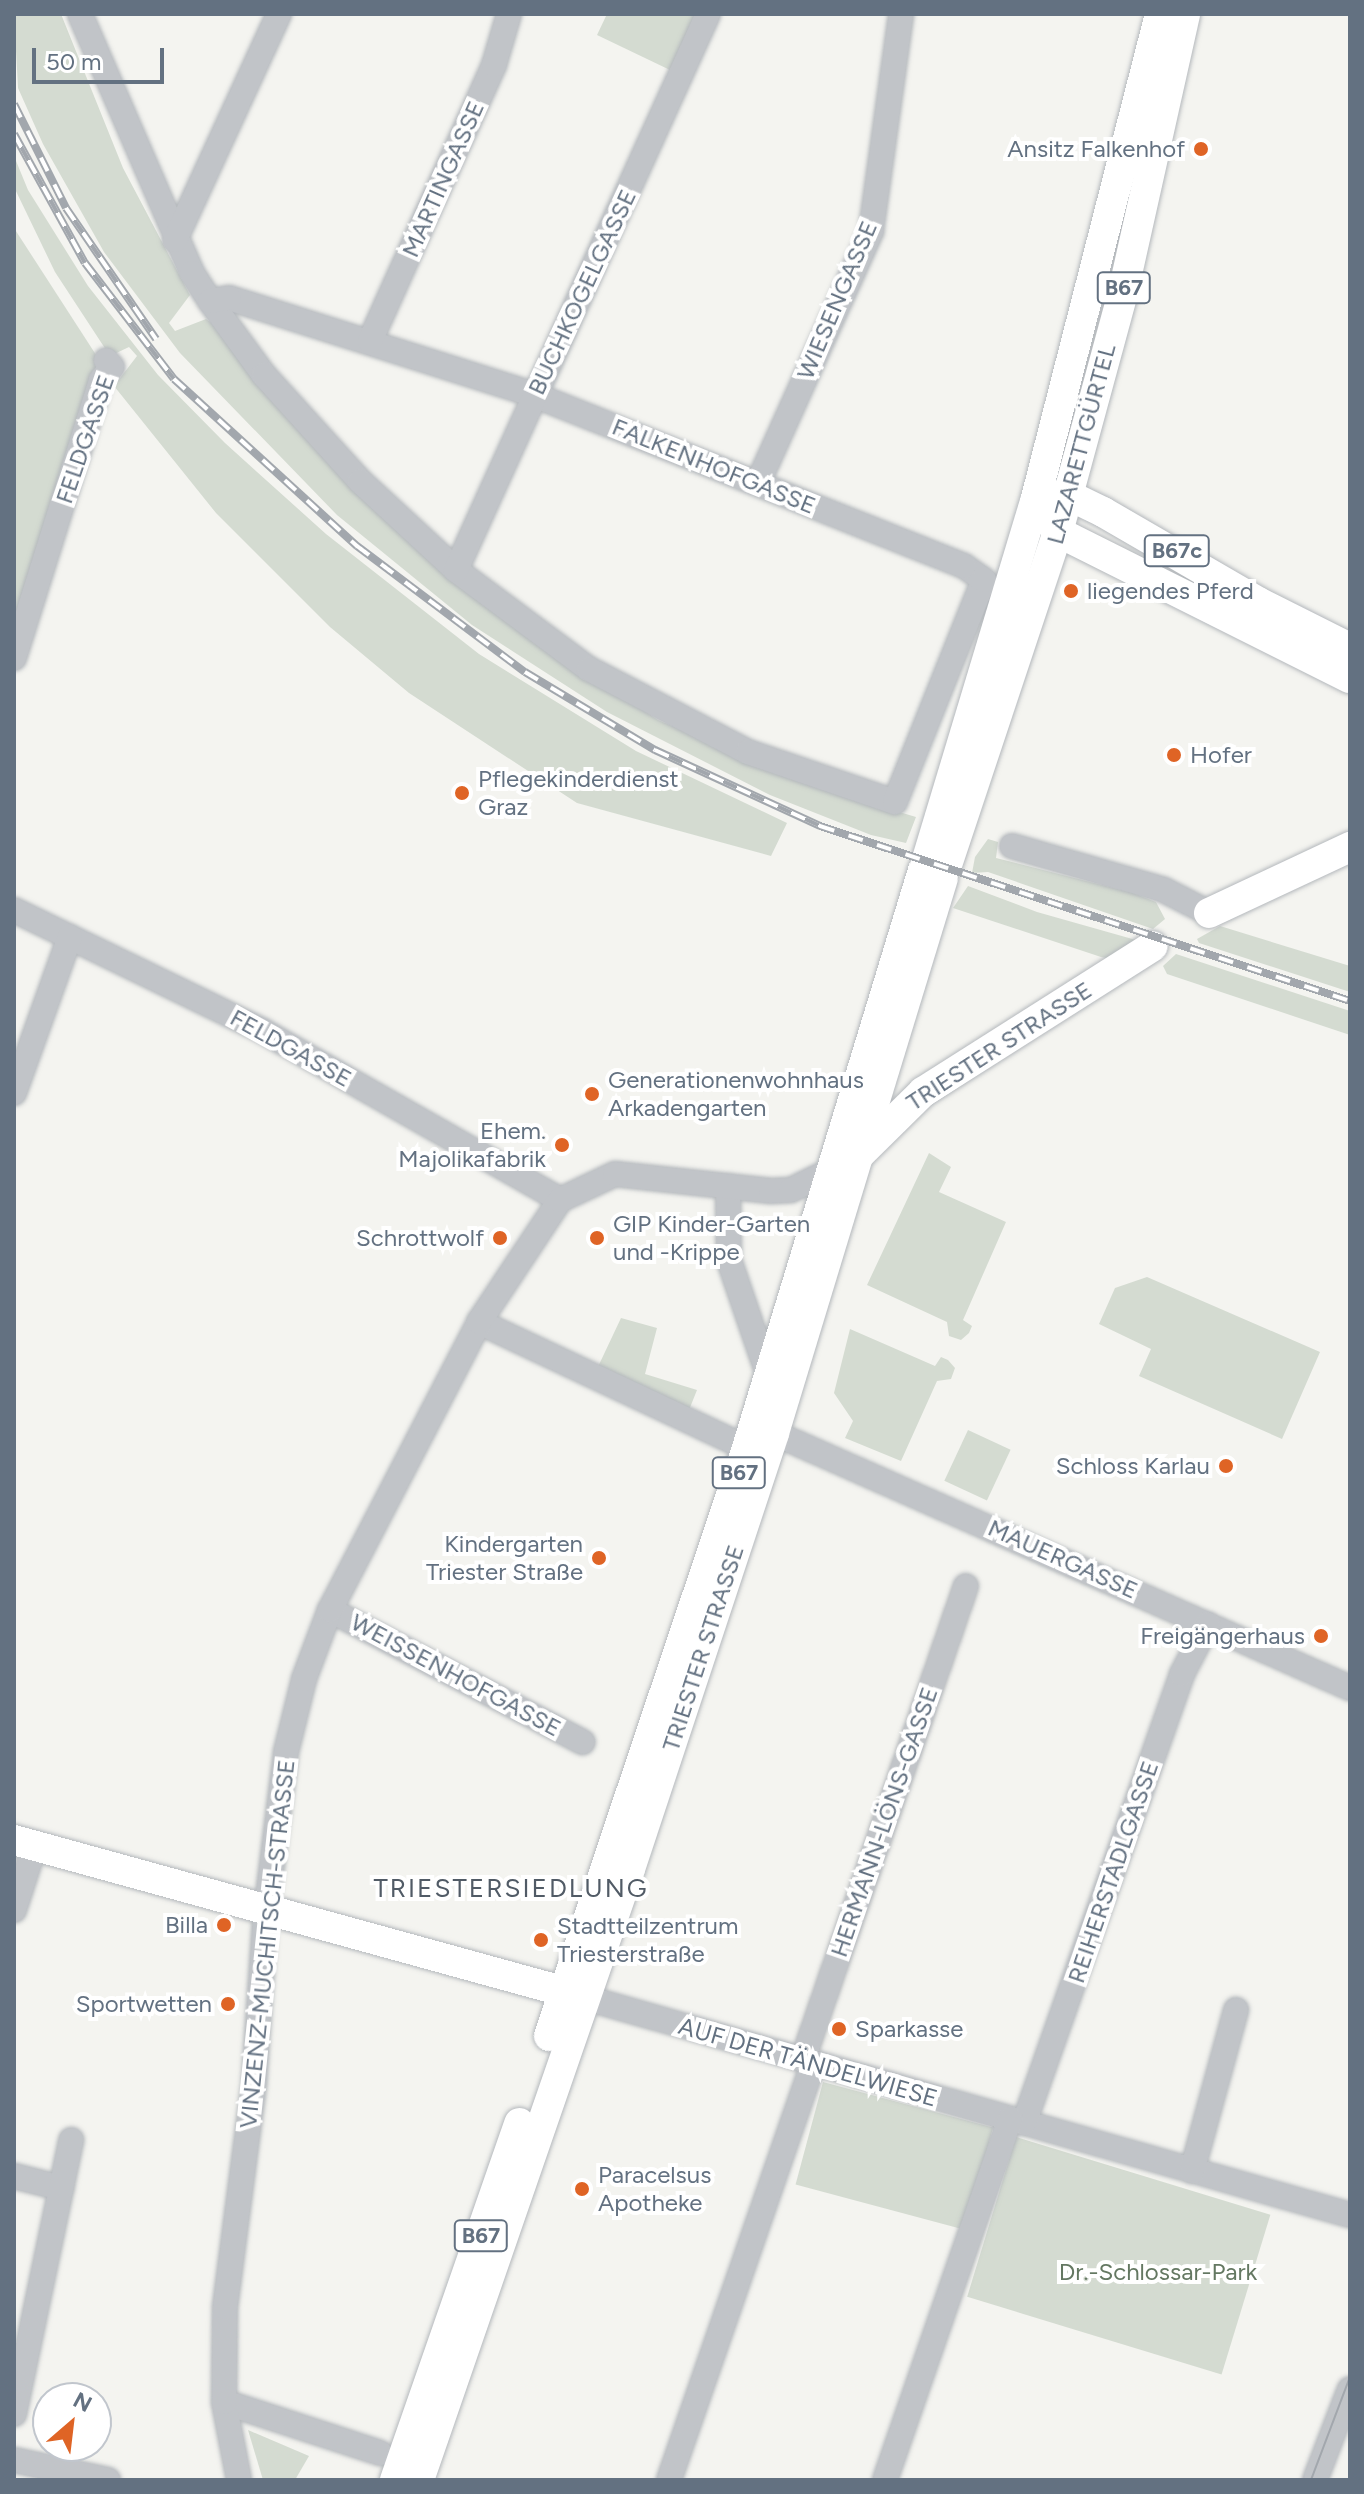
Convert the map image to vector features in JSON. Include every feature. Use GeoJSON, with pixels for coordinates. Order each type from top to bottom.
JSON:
{"type":"FeatureCollection","features":[{"type":"Feature","properties":{"kind":"main road","name":"LAZARETTGÜRTEL"},"geometry":{"type":"LineString","coordinates":[[935,868],[1035,502],[1160,14]]}},
{"type":"Feature","properties":{"kind":"main road","name":"LAZARETTGÜRTEL"},"geometry":{"type":"LineString","coordinates":[[841,1159],[935,868],[1058,532],[1123,292],[1185,14]]}},
{"type":"Feature","properties":{"kind":"main road"},"geometry":{"type":"LineString","coordinates":[[1035,502],[1051,494],[1068,495]]}},
{"type":"Feature","properties":{"kind":"main road","name":"B67c"},"geometry":{"type":"LineString","coordinates":[[1068,495],[1350,648]]}},
{"type":"Feature","properties":{"kind":"main road","name":"B67c"},"geometry":{"type":"LineString","coordinates":[[1035,502],[1058,532],[1350,678]]}},
{"type":"Feature","properties":{"kind":"main road"},"geometry":{"type":"LineString","coordinates":[[1209,913],[1350,847]]}},
{"type":"Feature","properties":{"kind":"main road","name":"TRIESTER STRASSE"},"geometry":{"type":"LineString","coordinates":[[419,2480],[841,1159],[923,1092],[1153,946]]}},
{"type":"Feature","properties":{"kind":"main road","name":"TRIESTER STRASSE"},"geometry":{"type":"LineString","coordinates":[[395,2480],[575,1994],[774,1433],[841,1159]]}},
{"type":"Feature","properties":{"kind":"main road","name":"AUF DER TÄNDELWIESE"},"geometry":{"type":"LineString","coordinates":[[24,1842],[267,1906],[575,1994]]}},
{"type":"Feature","properties":{"kind":"street"},"geometry":{"type":"LineString","coordinates":[[80,14],[175,240],[210,301],[264,375],[339,458],[456,570]]}},
{"type":"Feature","properties":{"kind":"street"},"geometry":{"type":"LineString","coordinates":[[175,240],[279,14]]}},
{"type":"Feature","properties":{"kind":"street","name":"MARTINGASSE"},"geometry":{"type":"LineString","coordinates":[[370,341],[494,65],[509,14]]}},
{"type":"Feature","properties":{"kind":"street","name":"BUCHKOGELGASSE"},"geometry":{"type":"LineString","coordinates":[[456,570],[708,14]]}},
{"type":"Feature","properties":{"kind":"street","name":"WIESENGASSE"},"geometry":{"type":"LineString","coordinates":[[758,483],[871,231],[901,14]]}},
{"type":"Feature","properties":{"kind":"street","name":"FALKENHOFGASSE"},"geometry":{"type":"LineString","coordinates":[[210,301],[229,298],[535,395],[964,566],[984,580],[895,802],[748,752],[663,712],[589,669],[456,570]]}},
{"type":"Feature","properties":{"kind":"street","name":"FELDGASSE"},"geometry":{"type":"LineString","coordinates":[[14,658],[101,380],[112,367],[106,360]]}},
{"type":"Feature","properties":{"kind":"street"},"geometry":{"type":"LineString","coordinates":[[1012,846],[1164,890],[1209,913]]}},
{"type":"Feature","properties":{"kind":"street","name":"FELDGASSE"},"geometry":{"type":"LineString","coordinates":[[14,910],[263,1031],[560,1200]]}},
{"type":"Feature","properties":{"kind":"street"},"geometry":{"type":"LineString","coordinates":[[14,1093],[70,937]]}},
{"type":"Feature","properties":{"kind":"street","name":"VINZENZ-MUCHITSCH-STRASSE"},"geometry":{"type":"LineString","coordinates":[[239,2480],[224,2402],[225,2307],[254,2083],[267,1906],[286,1752],[304,1679],[330,1610],[479,1322],[560,1200],[592,1180],[615,1174],[791,1190],[841,1159]]}},
{"type":"Feature","properties":{"kind":"street"},"geometry":{"type":"LineString","coordinates":[[728,1186],[729,1260],[769,1377]]}},
{"type":"Feature","properties":{"kind":"street"},"geometry":{"type":"LineString","coordinates":[[479,1322],[747,1448]]}},
{"type":"Feature","properties":{"kind":"street","name":"MAUERGASSE"},"geometry":{"type":"LineString","coordinates":[[774,1433],[1350,1688]]}},
{"type":"Feature","properties":{"kind":"street","name":"HERMANN-LÖNS-GASSE"},"geometry":{"type":"LineString","coordinates":[[669,2480],[966,1586]]}},
{"type":"Feature","properties":{"kind":"street","name":"WEISSENHOFGASSE"},"geometry":{"type":"LineString","coordinates":[[330,1610],[583,1742]]}},
{"type":"Feature","properties":{"kind":"street","name":"REIHERSTADLGASSE"},"geometry":{"type":"LineString","coordinates":[[885,2480],[1182,1674],[1208,1624]]}},
{"type":"Feature","properties":{"kind":"street"},"geometry":{"type":"LineString","coordinates":[[14,1910],[24,1842]]}},
{"type":"Feature","properties":{"kind":"street","name":"AUF DER TÄNDELWIESE"},"geometry":{"type":"LineString","coordinates":[[575,1994],[1350,2215]]}},
{"type":"Feature","properties":{"kind":"street"},"geometry":{"type":"LineString","coordinates":[[1192,2171],[1236,2010]]}},
{"type":"Feature","properties":{"kind":"street"},"geometry":{"type":"LineString","coordinates":[[14,2414],[71,2140]]}},
{"type":"Feature","properties":{"kind":"street"},"geometry":{"type":"LineString","coordinates":[[14,2176],[61,2188]]}},
{"type":"Feature","properties":{"kind":"street"},"geometry":{"type":"LineString","coordinates":[[1315,2480],[1350,2389]]}},
{"type":"Feature","properties":{"kind":"street"},"geometry":{"type":"LineString","coordinates":[[224,2402],[380,2453]]}},
{"type":"Feature","properties":{"kind":"street"},"geometry":{"type":"LineString","coordinates":[[14,2460],[108,2480]]}},
{"type":"Feature","properties":{"kind":"green space"},"geometry":{"type":"Polygon","coordinates":[[[14,14],[61,14],[123,168],[190,295],[169,323],[175,331],[206,319],[217,327],[495,612],[658,720],[815,787],[916,817],[906,843],[871,835],[770,795],[607,712],[472,625],[337,515],[180,353],[104,252],[43,144],[18,88],[14,14]]]}},
{"type":"Feature","properties":{"kind":"green space"},"geometry":{"type":"Polygon","coordinates":[[[607,14],[695,14],[670,70],[597,35],[607,14]]]}},
{"type":"Feature","properties":{"kind":"green space"},"geometry":{"type":"Polygon","coordinates":[[[14,156],[28,190],[88,286],[158,375],[225,443],[326,534],[479,654],[636,751],[787,823],[771,856],[577,803],[409,693],[330,627],[216,513],[114,386],[137,356],[129,347],[110,356],[55,272],[14,187],[14,156]]]}},
{"type":"Feature","properties":{"kind":"green space"},"geometry":{"type":"Polygon","coordinates":[[[14,228],[100,361],[14,628],[14,228]]]}},
{"type":"Feature","properties":{"kind":"green space"},"geometry":{"type":"Polygon","coordinates":[[[988,839],[998,842],[996,858],[1133,893],[1156,902],[1165,919],[1153,929],[988,872],[972,873],[975,857],[988,839]]]}},
{"type":"Feature","properties":{"kind":"green space"},"geometry":{"type":"Polygon","coordinates":[[[968,886],[1037,912],[1143,942],[1112,959],[1101,957],[953,908],[968,886]]]}},
{"type":"Feature","properties":{"kind":"green space"},"geometry":{"type":"Polygon","coordinates":[[[1220,926],[1350,966],[1350,992],[1199,943],[1197,939],[1220,926]]]}},
{"type":"Feature","properties":{"kind":"green space"},"geometry":{"type":"Polygon","coordinates":[[[1176,954],[1350,1011],[1350,1035],[1167,974],[1163,966],[1176,954]]]}},
{"type":"Feature","properties":{"kind":"green space"},"geometry":{"type":"Polygon","coordinates":[[[929,1153],[951,1167],[939,1192],[1006,1222],[963,1320],[972,1326],[961,1340],[949,1336],[947,1322],[867,1285],[929,1153]]]}},
{"type":"Feature","properties":{"kind":"green space"},"geometry":{"type":"Polygon","coordinates":[[[1147,1277],[1320,1352],[1282,1439],[1139,1376],[1151,1349],[1099,1324],[1115,1288],[1147,1277]]]}},
{"type":"Feature","properties":{"kind":"green space"},"geometry":{"type":"Polygon","coordinates":[[[621,1318],[657,1328],[645,1374],[697,1390],[689,1410],[596,1371],[621,1318]]]}},
{"type":"Feature","properties":{"kind":"green space"},"geometry":{"type":"Polygon","coordinates":[[[850,1329],[935,1366],[941,1357],[955,1368],[951,1379],[937,1381],[901,1461],[845,1438],[853,1421],[834,1393],[850,1329]]]}},
{"type":"Feature","properties":{"kind":"green space"},"geometry":{"type":"Polygon","coordinates":[[[968,1430],[1011,1450],[987,1501],[944,1481],[968,1430]]]}},
{"type":"Feature","properties":{"kind":"green space"},"geometry":{"type":"Polygon","coordinates":[[[823,2082],[993,2128],[966,2230],[796,2184],[823,2082]]]}},
{"type":"Feature","properties":{"kind":"green space","name":"Dr.-Schlossar-Park"},"geometry":{"type":"Polygon","coordinates":[[[1016,2137],[1270,2215],[1222,2374],[967,2297],[1016,2137]]]}},
{"type":"Feature","properties":{"kind":"green space"},"geometry":{"type":"Polygon","coordinates":[[[248,2430],[309,2456],[295,2480],[263,2480],[248,2430]]]}},
{"type":"Feature","properties":{"kind":"tram line"},"geometry":{"type":"LineString","coordinates":[[1311,2480],[1350,2377]]}},
{"type":"Feature","properties":{"kind":"railway"},"geometry":{"type":"LineString","coordinates":[[14,104],[66,208],[156,339]]}},
{"type":"Feature","properties":{"kind":"railway"},"geometry":{"type":"LineString","coordinates":[[14,134],[85,263],[174,379],[357,546],[525,672],[655,750],[820,826],[1350,1001]]}},
{"type":"Feature","properties":{"kind":"place","name":"Ansitz Falkenhof"},"geometry":{"type":"Point","coordinates":[1201,149]}},
{"type":"Feature","properties":{"kind":"place","name":"liegendes Pferd"},"geometry":{"type":"Point","coordinates":[1071,591]}},
{"type":"Feature","properties":{"kind":"place","name":"Hofer"},"geometry":{"type":"Point","coordinates":[1174,755]}},
{"type":"Feature","properties":{"kind":"place","name":"Pflegekinderdienst Graz"},"geometry":{"type":"Point","coordinates":[462,793]}},
{"type":"Feature","properties":{"kind":"place","name":"Generationenwohnhaus Arkadengarten"},"geometry":{"type":"Point","coordinates":[592,1094]}},
{"type":"Feature","properties":{"kind":"place","name":"Ehem. Majolikafabrik"},"geometry":{"type":"Point","coordinates":[562,1145]}},
{"type":"Feature","properties":{"kind":"place","name":"Schrottwolf"},"geometry":{"type":"Point","coordinates":[500,1238]}},
{"type":"Feature","properties":{"kind":"place","name":"GIP Kinder-Garten und -Krippe"},"geometry":{"type":"Point","coordinates":[597,1238]}},
{"type":"Feature","properties":{"kind":"place","name":"Schloss Karlau"},"geometry":{"type":"Point","coordinates":[1226,1466]}},
{"type":"Feature","properties":{"kind":"place","name":"Kindergarten Triester Straße"},"geometry":{"type":"Point","coordinates":[599,1558]}},
{"type":"Feature","properties":{"kind":"place","name":"Freigängerhaus"},"geometry":{"type":"Point","coordinates":[1321,1636]}},
{"type":"Feature","properties":{"kind":"place","name":"Billa"},"geometry":{"type":"Point","coordinates":[224,1925]}},
{"type":"Feature","properties":{"kind":"place","name":"Stadtteilzentrum Triesterstraße"},"geometry":{"type":"Point","coordinates":[541,1940]}},
{"type":"Feature","properties":{"kind":"place","name":"Sportwetten"},"geometry":{"type":"Point","coordinates":[228,2004]}},
{"type":"Feature","properties":{"kind":"place","name":"Sparkasse"},"geometry":{"type":"Point","coordinates":[839,2029]}},
{"type":"Feature","properties":{"kind":"place","name":"Paracelsus Apotheke"},"geometry":{"type":"Point","coordinates":[582,2189]}},
{"type":"Feature","properties":{"kind":"district","name":"TRIESTERSIEDLUNG"},"geometry":{"type":"Point","coordinates":[511,1889]}}]}
